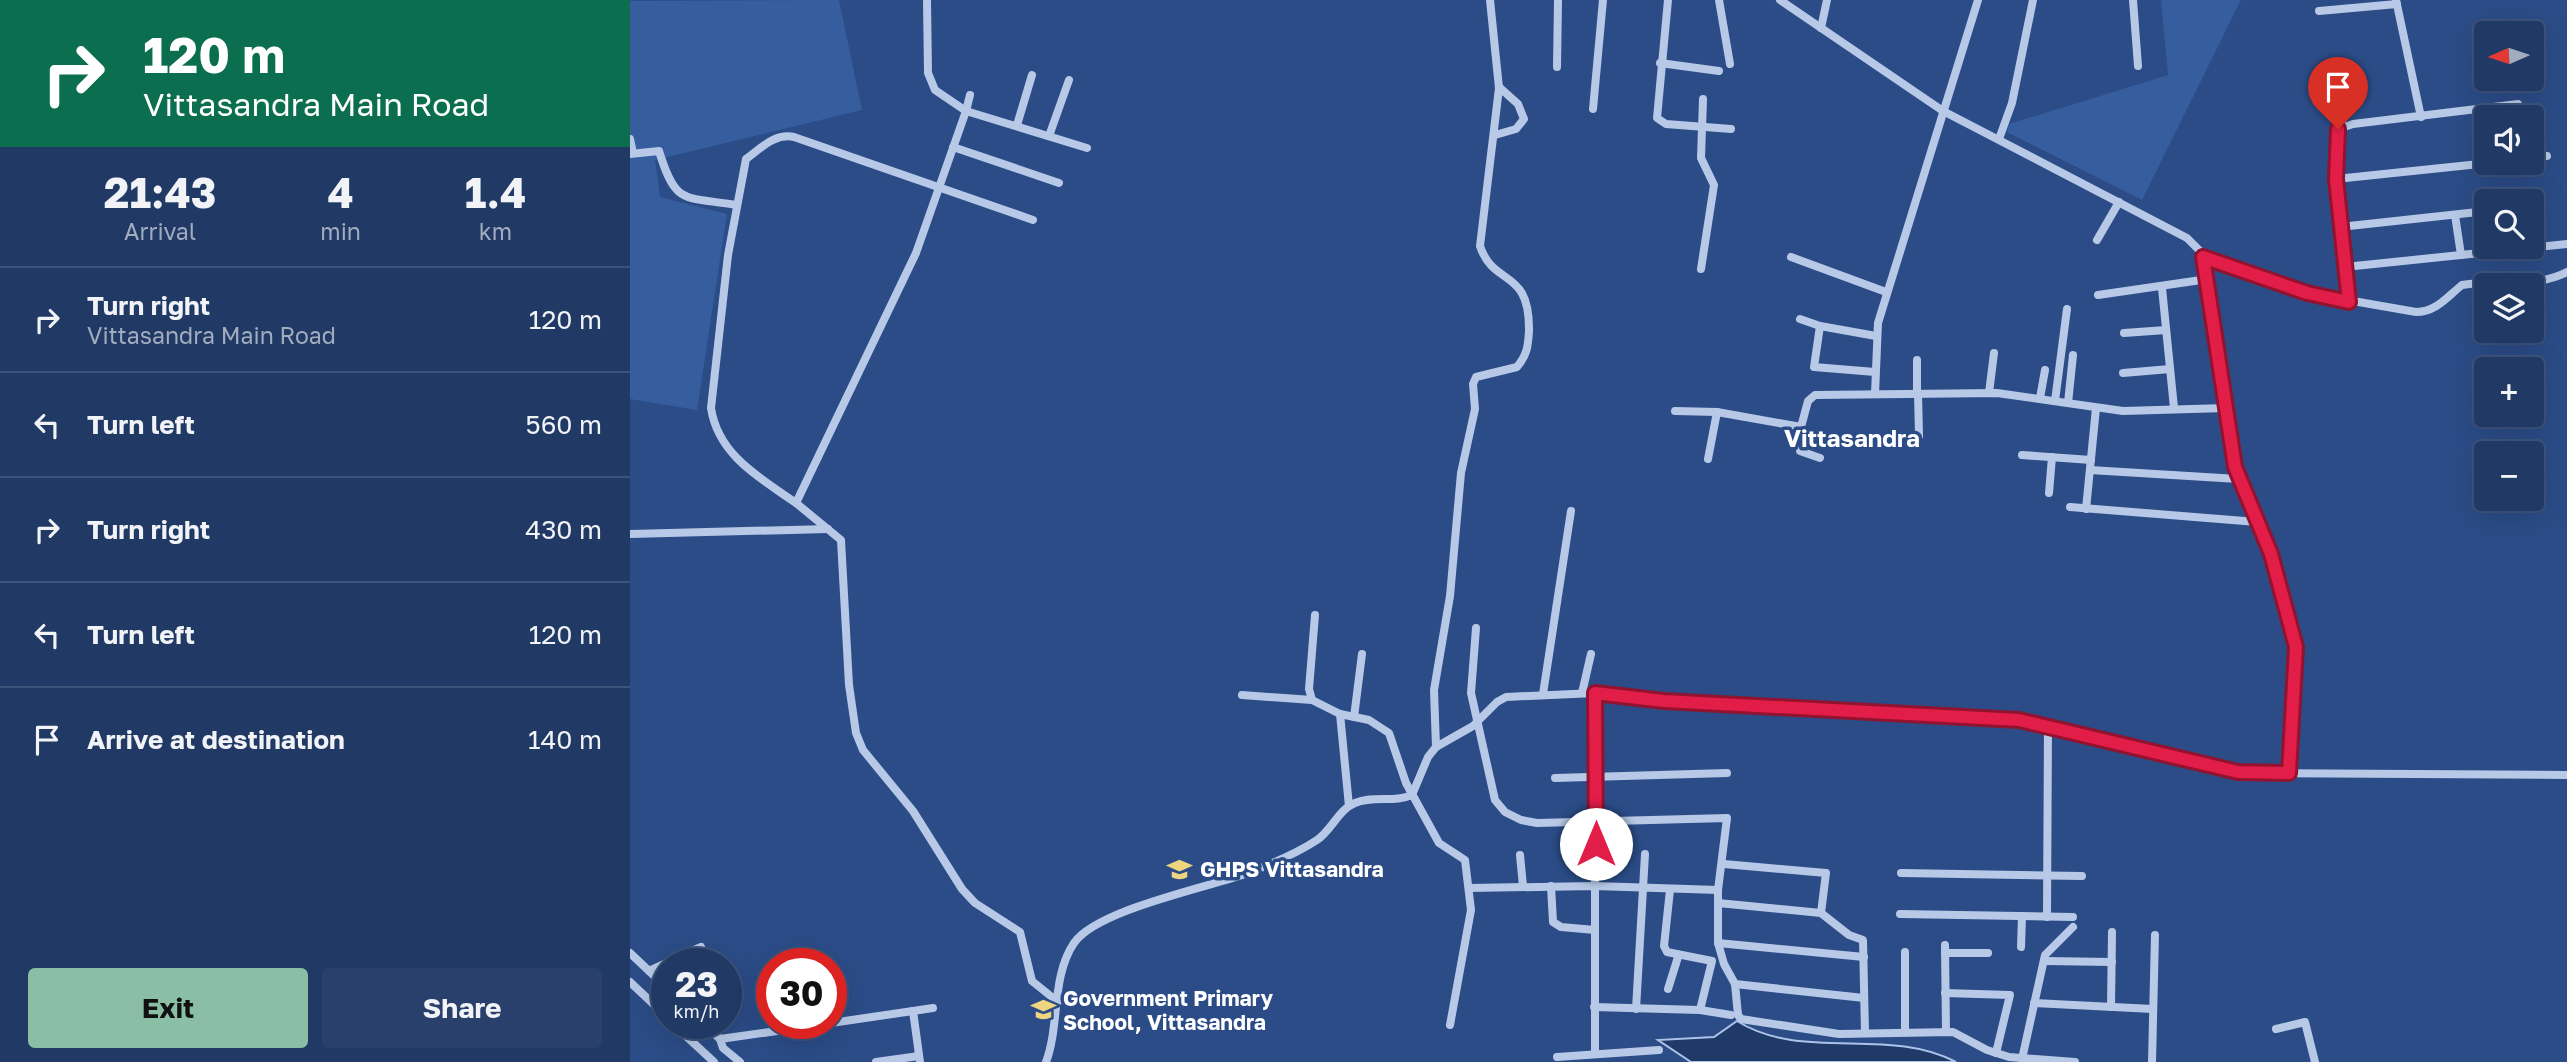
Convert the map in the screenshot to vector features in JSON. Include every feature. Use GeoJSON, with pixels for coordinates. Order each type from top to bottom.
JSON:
{"type":"FeatureCollection","features":[{"type":"Feature","properties":{"kind":"street"},"geometry":{"type":"LineString","coordinates":[[927,0],[928,73],[935,90],[966,111],[1087,148]]}},
{"type":"Feature","properties":{"kind":"street"},"geometry":{"type":"LineString","coordinates":[[1436,747],[1434,691],[1450,596],[1461,473],[1475,409],[1473,384],[1476,377],[1517,367],[1528,350],[1527,300],[1510,278],[1490,268],[1480,246],[1499,87],[1490,0]]}},
{"type":"Feature","properties":{"kind":"street"},"geometry":{"type":"LineString","coordinates":[[1557,67],[1558,0]]}},
{"type":"Feature","properties":{"kind":"street"},"geometry":{"type":"LineString","coordinates":[[1593,108],[1603,0]]}},
{"type":"Feature","properties":{"kind":"street"},"geometry":{"type":"LineString","coordinates":[[1668,0],[1660,63],[1657,118],[1666,124],[1731,130]]}},
{"type":"Feature","properties":{"kind":"street"},"geometry":{"type":"LineString","coordinates":[[1719,0],[1730,64]]}},
{"type":"Feature","properties":{"kind":"street"},"geometry":{"type":"LineString","coordinates":[[1821,28],[1827,0]]}},
{"type":"Feature","properties":{"kind":"street"},"geometry":{"type":"LineString","coordinates":[[1875,394],[1876,336],[1886,292],[1978,0]]}},
{"type":"Feature","properties":{"kind":"street"},"geometry":{"type":"LineString","coordinates":[[1999,139],[2012,103],[2033,0]]}},
{"type":"Feature","properties":{"kind":"street"},"geometry":{"type":"LineString","coordinates":[[2133,0],[2138,66]]}},
{"type":"Feature","properties":{"kind":"street"},"geometry":{"type":"LineString","coordinates":[[1786,2],[1943,111],[2187,238],[2203,257],[2238,479],[2278,573],[2296,647],[2289,773]]}},
{"type":"Feature","properties":{"kind":"street"},"geometry":{"type":"LineString","coordinates":[[2319,11],[2396,2],[2421,117]]}},
{"type":"Feature","properties":{"kind":"street"},"geometry":{"type":"LineString","coordinates":[[1660,63],[1719,71]]}},
{"type":"Feature","properties":{"kind":"street"},"geometry":{"type":"LineString","coordinates":[[1017,125],[1032,75]]}},
{"type":"Feature","properties":{"kind":"street"},"geometry":{"type":"LineString","coordinates":[[1049,136],[1069,80]]}},
{"type":"Feature","properties":{"kind":"street"},"geometry":{"type":"LineString","coordinates":[[1495,135],[1516,129],[1524,119],[1518,104],[1499,87]]}},
{"type":"Feature","properties":{"kind":"street"},"geometry":{"type":"LineString","coordinates":[[796,503],[916,253],[970,95]]}},
{"type":"Feature","properties":{"kind":"street"},"geometry":{"type":"LineString","coordinates":[[1701,270],[1714,185],[1701,158],[1703,99]]}},
{"type":"Feature","properties":{"kind":"street"},"geometry":{"type":"LineString","coordinates":[[2349,302],[2336,179],[2338,129],[2353,124],[2518,104]]}},
{"type":"Feature","properties":{"kind":"street"},"geometry":{"type":"LineString","coordinates":[[1033,220],[784,135],[746,159],[727,255],[711,408],[713,425],[739,462],[841,540],[849,685],[856,733],[863,750],[914,811],[962,888],[975,903],[1020,932],[1032,981],[1058,1002]]}},
{"type":"Feature","properties":{"kind":"street"},"geometry":{"type":"LineString","coordinates":[[630,139],[632,154],[659,151],[669,184],[676,192],[686,197],[736,205]]}},
{"type":"Feature","properties":{"kind":"street"},"geometry":{"type":"LineString","coordinates":[[953,147],[1059,183]]}},
{"type":"Feature","properties":{"kind":"street"},"geometry":{"type":"LineString","coordinates":[[2336,179],[2474,165]]}},
{"type":"Feature","properties":{"kind":"street"},"geometry":{"type":"LineString","coordinates":[[2097,240],[2119,202]]}},
{"type":"Feature","properties":{"kind":"street"},"geometry":{"type":"LineString","coordinates":[[2340,227],[2474,213]]}},
{"type":"Feature","properties":{"kind":"street"},"geometry":{"type":"LineString","coordinates":[[2455,215],[2461,255]]}},
{"type":"Feature","properties":{"kind":"street"},"geometry":{"type":"LineString","coordinates":[[2345,267],[2567,244]]}},
{"type":"Feature","properties":{"kind":"street"},"geometry":{"type":"LineString","coordinates":[[1791,257],[1886,292]]}},
{"type":"Feature","properties":{"kind":"street"},"geometry":{"type":"LineString","coordinates":[[2203,257],[2307,293],[2349,302],[2428,312],[2462,285],[2513,284],[2554,278],[2567,272]]}},
{"type":"Feature","properties":{"kind":"street"},"geometry":{"type":"LineString","coordinates":[[2098,295],[2162,288],[2207,279]]}},
{"type":"Feature","properties":{"kind":"street"},"geometry":{"type":"LineString","coordinates":[[2162,288],[2174,408]]}},
{"type":"Feature","properties":{"kind":"street"},"geometry":{"type":"LineString","coordinates":[[2055,401],[2067,309]]}},
{"type":"Feature","properties":{"kind":"street"},"geometry":{"type":"LineString","coordinates":[[1800,319],[1821,326],[1876,336]]}},
{"type":"Feature","properties":{"kind":"street"},"geometry":{"type":"LineString","coordinates":[[1821,326],[1814,367],[1875,372]]}},
{"type":"Feature","properties":{"kind":"street"},"geometry":{"type":"LineString","coordinates":[[2124,333],[2166,330]]}},
{"type":"Feature","properties":{"kind":"street"},"geometry":{"type":"LineString","coordinates":[[1989,393],[1994,353]]}},
{"type":"Feature","properties":{"kind":"street"},"geometry":{"type":"LineString","coordinates":[[2068,403],[2073,355]]}},
{"type":"Feature","properties":{"kind":"street"},"geometry":{"type":"LineString","coordinates":[[1917,360],[1919,436]]}},
{"type":"Feature","properties":{"kind":"street"},"geometry":{"type":"LineString","coordinates":[[2123,373],[2170,369]]}},
{"type":"Feature","properties":{"kind":"street"},"geometry":{"type":"LineString","coordinates":[[2040,398],[2045,370]]}},
{"type":"Feature","properties":{"kind":"street"},"geometry":{"type":"LineString","coordinates":[[1820,458],[1800,451],[1801,427],[1808,401],[1815,395],[1989,393],[2123,411],[2226,408]]}},
{"type":"Feature","properties":{"kind":"street"},"geometry":{"type":"LineString","coordinates":[[2086,509],[2096,408]]}},
{"type":"Feature","properties":{"kind":"street"},"geometry":{"type":"LineString","coordinates":[[1675,411],[1717,412],[1801,427]]}},
{"type":"Feature","properties":{"kind":"street"},"geometry":{"type":"LineString","coordinates":[[1708,459],[1717,412]]}},
{"type":"Feature","properties":{"kind":"street"},"geometry":{"type":"LineString","coordinates":[[2022,455],[2091,460]]}},
{"type":"Feature","properties":{"kind":"street"},"geometry":{"type":"LineString","coordinates":[[2049,492],[2052,457]]}},
{"type":"Feature","properties":{"kind":"street"},"geometry":{"type":"LineString","coordinates":[[2090,470],[2238,479]]}},
{"type":"Feature","properties":{"kind":"street"},"geometry":{"type":"LineString","coordinates":[[2070,507],[2257,522]]}},
{"type":"Feature","properties":{"kind":"street"},"geometry":{"type":"LineString","coordinates":[[1543,694],[1572,511]]}},
{"type":"Feature","properties":{"kind":"street"},"geometry":{"type":"LineString","coordinates":[[630,534],[828,529]]}},
{"type":"Feature","properties":{"kind":"street"},"geometry":{"type":"LineString","coordinates":[[1311,700],[1309,689],[1315,615]]}},
{"type":"Feature","properties":{"kind":"street"},"geometry":{"type":"LineString","coordinates":[[1476,628],[1471,693],[1495,800],[1505,812],[1521,820],[1537,823],[1725,817],[1729,824],[1718,890],[1718,943],[1724,964],[1735,984],[1738,1015],[1741,1019],[1830,1034],[1946,1032],[1959,1034],[1996,1053],[2022,1059],[2075,1062]]}},
{"type":"Feature","properties":{"kind":"street"},"geometry":{"type":"LineString","coordinates":[[1354,717],[1362,654]]}},
{"type":"Feature","properties":{"kind":"street"},"geometry":{"type":"LineString","coordinates":[[1582,693],[1591,654]]}},
{"type":"Feature","properties":{"kind":"street"},"geometry":{"type":"LineString","coordinates":[[1412,795],[1428,757],[1436,747],[1479,721],[1502,699],[1582,693],[1664,701],[2000,718],[2048,725],[2238,772],[2567,775]]}},
{"type":"Feature","properties":{"kind":"street"},"geometry":{"type":"LineString","coordinates":[[1595,693],[1595,1054]]}},
{"type":"Feature","properties":{"kind":"street"},"geometry":{"type":"LineString","coordinates":[[1242,695],[1311,700],[1340,714],[1380,724],[1389,733],[1412,795],[1438,843],[1465,860],[1471,911],[1450,1025]]}},
{"type":"Feature","properties":{"kind":"street"},"geometry":{"type":"LineString","coordinates":[[1340,714],[1349,806]]}},
{"type":"Feature","properties":{"kind":"street"},"geometry":{"type":"LineString","coordinates":[[2047,917],[2048,725]]}},
{"type":"Feature","properties":{"kind":"street"},"geometry":{"type":"LineString","coordinates":[[1555,778],[1595,779],[1727,773]]}},
{"type":"Feature","properties":{"kind":"street"},"geometry":{"type":"LineString","coordinates":[[1046,1062],[1054,1036],[1067,957],[1082,935],[1157,900],[1226,880],[1275,861],[1317,840],[1349,806],[1366,800],[1412,795]]}},
{"type":"Feature","properties":{"kind":"street"},"geometry":{"type":"LineString","coordinates":[[1636,1009],[1645,854]]}},
{"type":"Feature","properties":{"kind":"street"},"geometry":{"type":"LineString","coordinates":[[1520,855],[1523,886]]}},
{"type":"Feature","properties":{"kind":"street"},"geometry":{"type":"LineString","coordinates":[[1724,864],[1826,873],[1821,913]]}},
{"type":"Feature","properties":{"kind":"street"},"geometry":{"type":"LineString","coordinates":[[1900,873],[2082,876]]}},
{"type":"Feature","properties":{"kind":"street"},"geometry":{"type":"LineString","coordinates":[[1551,886],[1553,922],[1561,927],[1595,930]]}},
{"type":"Feature","properties":{"kind":"street"},"geometry":{"type":"LineString","coordinates":[[1469,888],[1595,886],[1718,890]]}},
{"type":"Feature","properties":{"kind":"street"},"geometry":{"type":"LineString","coordinates":[[1670,890],[1664,946],[1667,952],[1678,957],[1712,961],[1700,1010]]}},
{"type":"Feature","properties":{"kind":"street"},"geometry":{"type":"LineString","coordinates":[[1718,903],[1821,913],[1849,935],[1863,940],[1864,1033]]}},
{"type":"Feature","properties":{"kind":"street"},"geometry":{"type":"LineString","coordinates":[[1900,914],[2073,917]]}},
{"type":"Feature","properties":{"kind":"street"},"geometry":{"type":"LineString","coordinates":[[2021,947],[2022,916]]}},
{"type":"Feature","properties":{"kind":"street"},"geometry":{"type":"LineString","coordinates":[[2022,1059],[2045,955],[2073,928]]}},
{"type":"Feature","properties":{"kind":"street"},"geometry":{"type":"LineString","coordinates":[[2111,1007],[2112,932]]}},
{"type":"Feature","properties":{"kind":"street"},"geometry":{"type":"LineString","coordinates":[[2152,1062],[2155,935]]}},
{"type":"Feature","properties":{"kind":"street"},"geometry":{"type":"LineString","coordinates":[[1718,943],[1864,957]]}},
{"type":"Feature","properties":{"kind":"street"},"geometry":{"type":"LineString","coordinates":[[630,953],[649,971],[701,947]]}},
{"type":"Feature","properties":{"kind":"street"},"geometry":{"type":"LineString","coordinates":[[1946,1032],[1945,949],[1988,953]]}},
{"type":"Feature","properties":{"kind":"street"},"geometry":{"type":"LineString","coordinates":[[1905,952],[1905,1032]]}},
{"type":"Feature","properties":{"kind":"street"},"geometry":{"type":"LineString","coordinates":[[1668,989],[1678,957]]}},
{"type":"Feature","properties":{"kind":"street"},"geometry":{"type":"LineString","coordinates":[[2044,961],[2112,962]]}},
{"type":"Feature","properties":{"kind":"street"},"geometry":{"type":"LineString","coordinates":[[630,982],[651,1002]]}},
{"type":"Feature","properties":{"kind":"street"},"geometry":{"type":"LineString","coordinates":[[1735,984],[1864,998]]}},
{"type":"Feature","properties":{"kind":"street"},"geometry":{"type":"LineString","coordinates":[[1945,993],[2010,995],[1996,1053]]}},
{"type":"Feature","properties":{"kind":"street"},"geometry":{"type":"LineString","coordinates":[[2034,1003],[2153,1009]]}},
{"type":"Feature","properties":{"kind":"street"},"geometry":{"type":"LineString","coordinates":[[1594,1007],[1700,1010],[1731,1015]]}},
{"type":"Feature","properties":{"kind":"street"},"geometry":{"type":"LineString","coordinates":[[847,1020],[933,1008]]}},
{"type":"Feature","properties":{"kind":"street"},"geometry":{"type":"LineString","coordinates":[[876,1062],[919,1059],[914,1011]]}},
{"type":"Feature","properties":{"kind":"street"},"geometry":{"type":"LineString","coordinates":[[2276,1029],[2305,1022],[2315,1061],[2305,1062]]}},
{"type":"Feature","properties":{"kind":"street"},"geometry":{"type":"LineString","coordinates":[[740,1062],[723,1048],[720,1040],[756,1034]]}},
{"type":"Feature","properties":{"kind":"street"},"geometry":{"type":"LineString","coordinates":[[689,1039],[714,1062]]}},
{"type":"Feature","properties":{"kind":"street"},"geometry":{"type":"LineString","coordinates":[[1557,1057],[1659,1049]]}},
{"type":"Feature","properties":{"kind":"shaded area"},"geometry":{"type":"Polygon","coordinates":[[[839,0],[862,110],[655,160],[660,197],[727,214],[697,410],[630,399],[630,1],[839,0]]]}},
{"type":"Feature","properties":{"kind":"shaded area"},"geometry":{"type":"Polygon","coordinates":[[[2161,0],[2241,0],[2142,200],[2007,132],[2009,124],[2168,75],[2161,0]]]}},
{"type":"Feature","properties":{"kind":"shaded area"},"geometry":{"type":"Polygon","coordinates":[[[1737,1021],[1762,1033],[1789,1040],[1903,1046],[1956,1062],[1691,1062],[1658,1040],[1714,1037],[1737,1021]]]}},
{"type":"Feature","properties":{"kind":"place","name":"GHPS Vittasandra"},"geometry":{"type":"Point","coordinates":[1180,869]}},
{"type":"Feature","properties":{"kind":"place","name":"Government Primary School, Vittasandra"},"geometry":{"type":"Point","coordinates":[1043,1010]}},
{"type":"Feature","properties":{"kind":"district","name":"Vittasandra"},"geometry":{"type":"Point","coordinates":[1852,437]}},
{"type":"Feature","properties":{"kind":"route"},"geometry":{"type":"LineString","coordinates":[[1596,844],[1595,693],[1664,701],[2031,721],[2238,772],[2289,773],[2297,673],[2296,647],[2278,573],[2235,467],[2203,257],[2307,293],[2349,302],[2336,179],[2338,129]]}}]}
